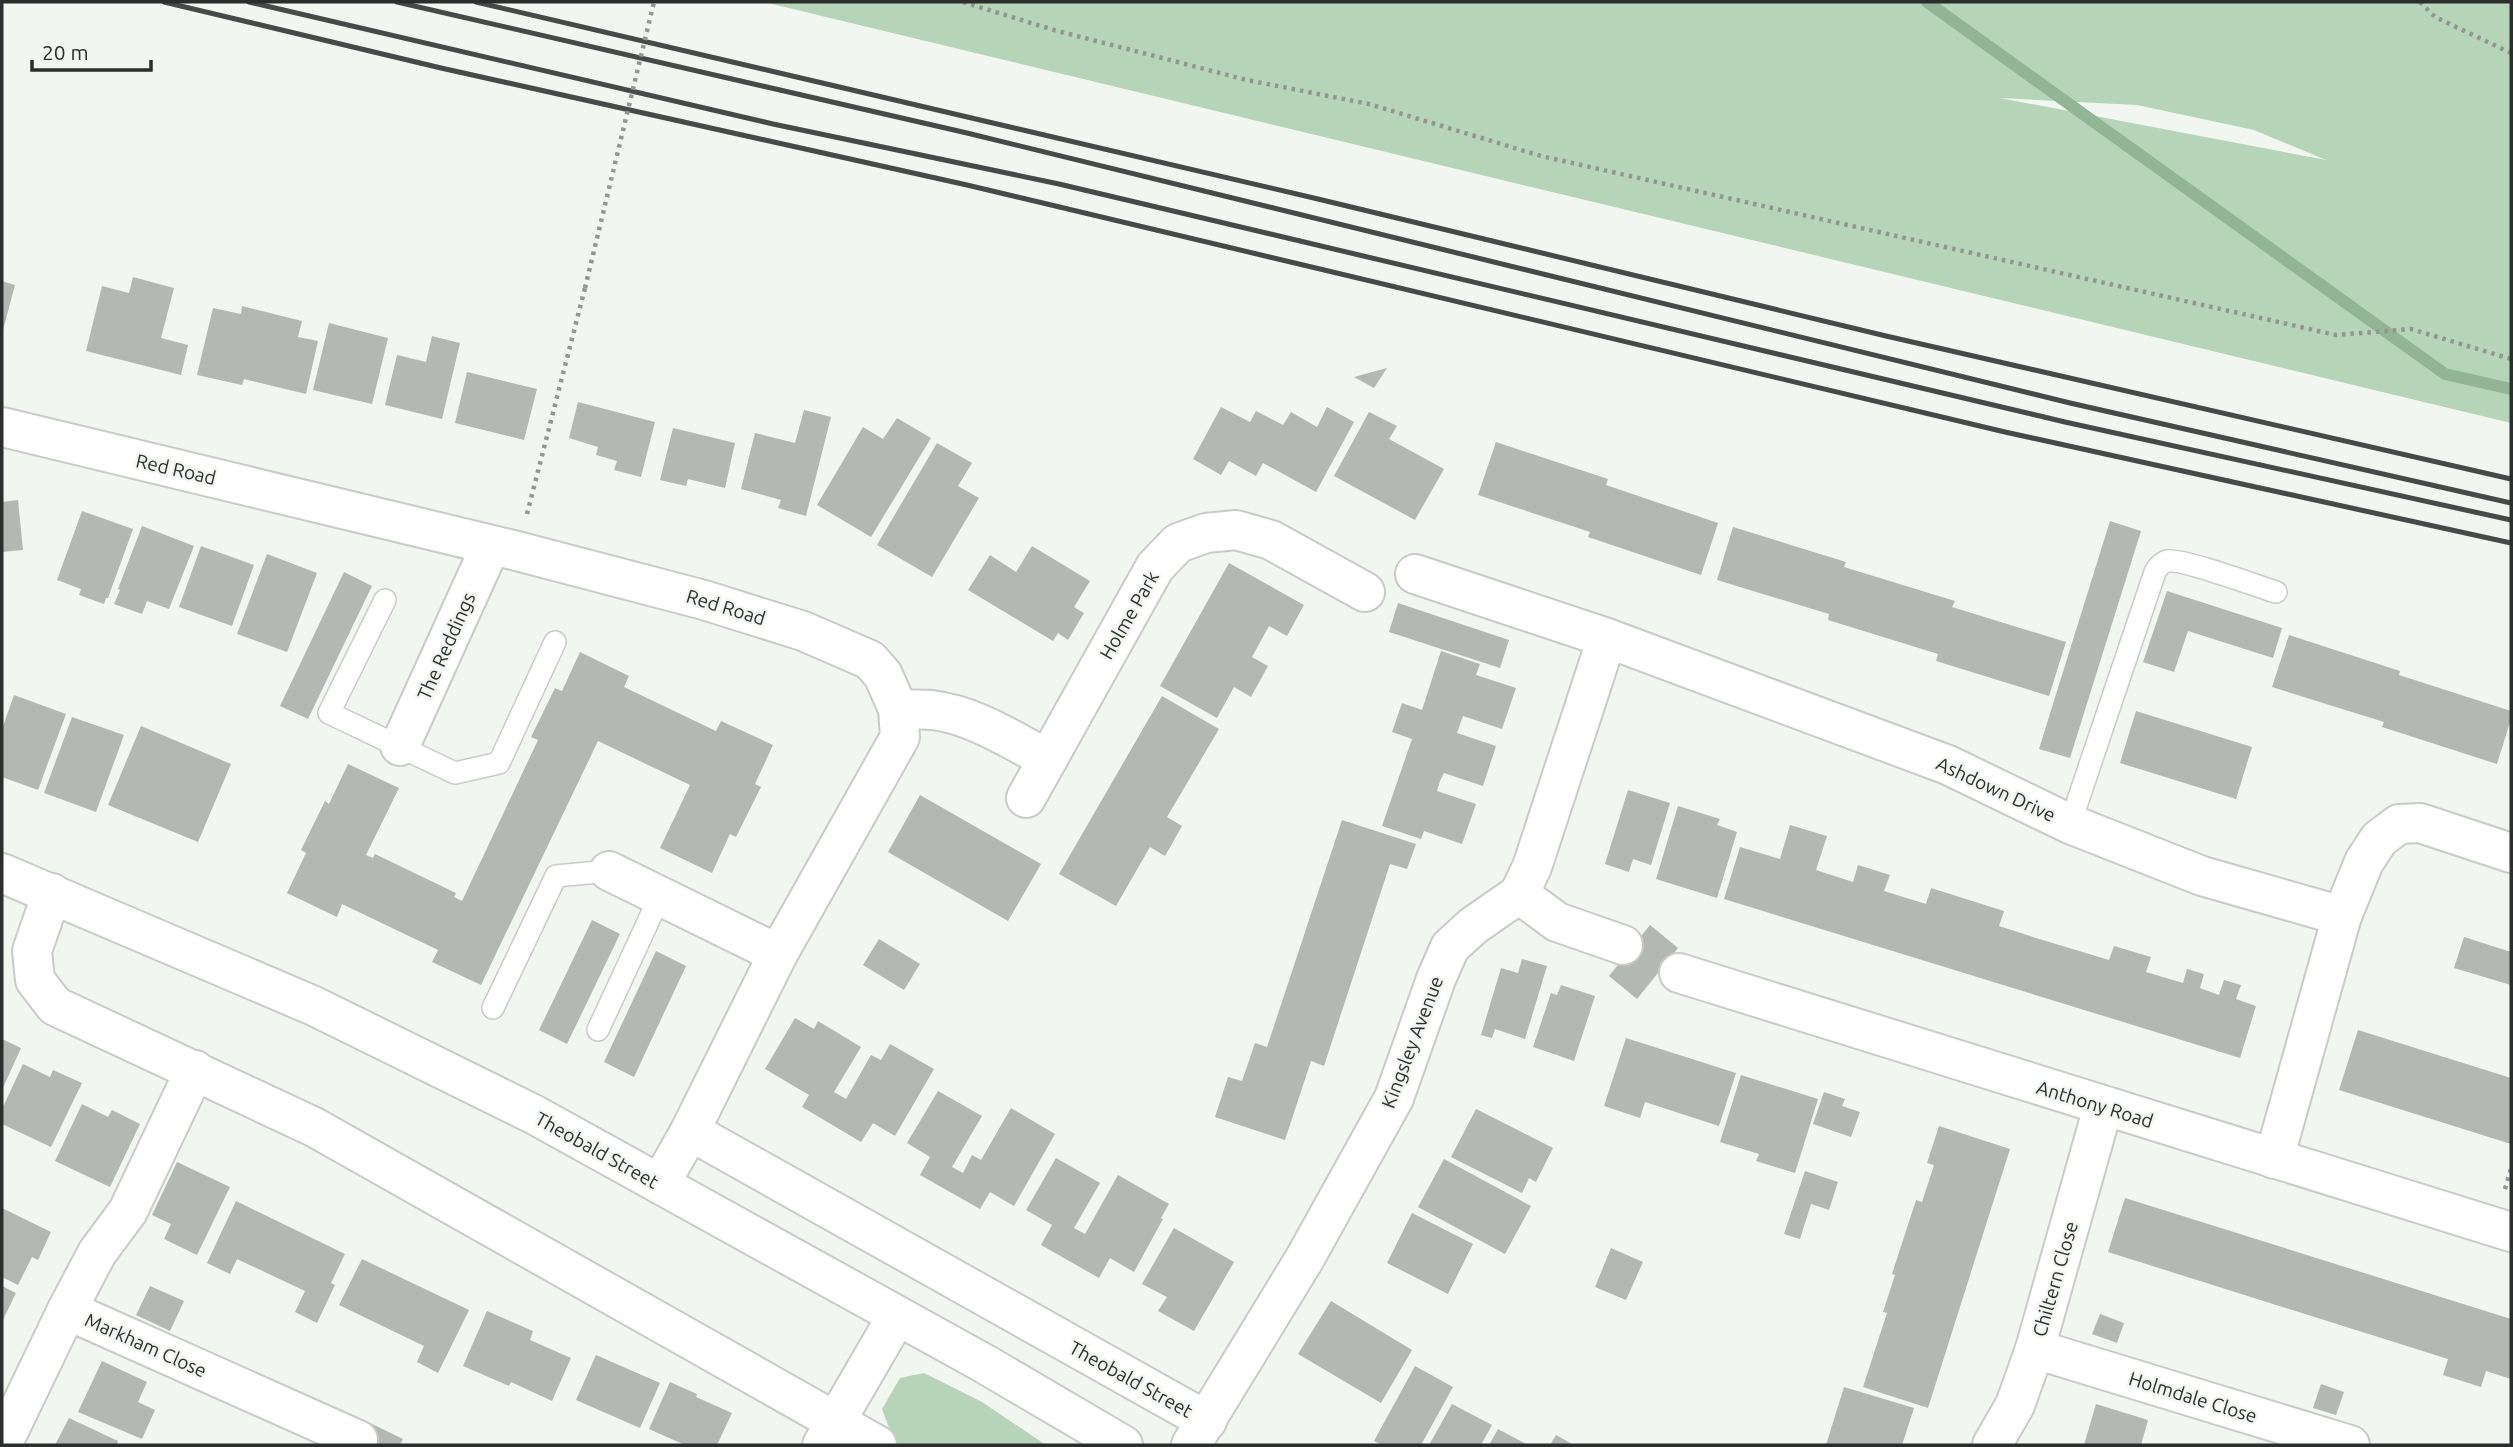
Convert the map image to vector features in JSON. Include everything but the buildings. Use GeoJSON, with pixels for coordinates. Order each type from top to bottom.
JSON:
{"type":"FeatureCollection","features":[{"type":"Feature","properties":{"kind":"street","name":"Red Road"},"geometry":{"type":"LineString","coordinates":[[2,427],[691,596],[803,631],[870,660],[883,675],[898,709],[900,737],[778,954],[690,1131],[660,1184]]}},
{"type":"Feature","properties":{"kind":"street","name":"Holme Park"},"geometry":{"type":"LineString","coordinates":[[1026,798],[1154,567],[1178,543],[1206,533],[1236,530],[1271,540],[1365,592]]}},
{"type":"Feature","properties":{"kind":"street","name":"The Reddings"},"geometry":{"type":"LineString","coordinates":[[400,746],[491,545]]}},
{"type":"Feature","properties":{"kind":"street","name":"Ashdown Drive"},"geometry":{"type":"LineString","coordinates":[[1415,574],[1607,638],[1948,765],[2070,824],[2202,876],[2342,916]]}},
{"type":"Feature","properties":{"kind":"street"},"geometry":{"type":"LineString","coordinates":[[1607,638],[1532,867],[1519,894],[1557,922],[1623,945]]}},
{"type":"Feature","properties":{"kind":"street"},"geometry":{"type":"LineString","coordinates":[[898,709],[932,710],[958,716],[980,724],[1048,759]]}},
{"type":"Feature","properties":{"kind":"street"},"geometry":{"type":"LineString","coordinates":[[2274,1159],[2342,916],[2364,862],[2379,839],[2399,824],[2420,823],[2511,853]]}},
{"type":"Feature","properties":{"kind":"street"},"geometry":{"type":"LineString","coordinates":[[609,870],[778,954]]}},
{"type":"Feature","properties":{"kind":"street","name":"Theobald Street"},"geometry":{"type":"LineString","coordinates":[[2,873],[314,1006],[534,1115],[1123,1445]]}},
{"type":"Feature","properties":{"kind":"street"},"geometry":{"type":"LineString","coordinates":[[52,893],[32,951],[35,980],[54,1006],[314,1128],[829,1434],[877,1445]]}},
{"type":"Feature","properties":{"kind":"street","name":"Kingsley Avenue"},"geometry":{"type":"LineString","coordinates":[[1199,1433],[1305,1258],[1394,1098],[1450,947],[1473,926],[1519,894]]}},
{"type":"Feature","properties":{"kind":"street","name":"Anthony Road"},"geometry":{"type":"LineString","coordinates":[[1679,973],[2511,1232]]}},
{"type":"Feature","properties":{"kind":"street","name":"Markham Close"},"geometry":{"type":"LineString","coordinates":[[195,1070],[128,1212],[97,1253],[67,1310],[358,1440]]}},
{"type":"Feature","properties":{"kind":"street","name":"Chiltern Close"},"geometry":{"type":"LineString","coordinates":[[1992,1445],[2015,1405],[2035,1349],[2103,1107]]}},
{"type":"Feature","properties":{"kind":"street","name":"Theobald Street"},"geometry":{"type":"LineString","coordinates":[[690,1131],[1199,1433]]}},
{"type":"Feature","properties":{"kind":"street"},"geometry":{"type":"LineString","coordinates":[[2,1445],[67,1310]]}},
{"type":"Feature","properties":{"kind":"street"},"geometry":{"type":"LineString","coordinates":[[829,1434],[897,1316]]}},
{"type":"Feature","properties":{"kind":"street","name":"Holmdale Close"},"geometry":{"type":"LineString","coordinates":[[2035,1349],[2350,1445]]}},
{"type":"Feature","properties":{"kind":"lane"},"geometry":{"type":"LineString","coordinates":[[2070,824],[2155,572],[2160,565],[2169,561],[2187,564],[2276,592]]}},
{"type":"Feature","properties":{"kind":"lane"},"geometry":{"type":"LineString","coordinates":[[385,600],[329,713],[456,773],[499,763],[555,642]]}},
{"type":"Feature","properties":{"kind":"lane"},"geometry":{"type":"LineString","coordinates":[[493,1008],[556,876],[609,870]]}},
{"type":"Feature","properties":{"kind":"lane"},"geometry":{"type":"LineString","coordinates":[[598,1030],[660,896]]}},
{"type":"Feature","properties":{"kind":"path"},"geometry":{"type":"LineString","coordinates":[[526,514],[585,288],[653,2]]}},
{"type":"Feature","properties":{"kind":"path"},"geometry":{"type":"LineString","coordinates":[[963,2],[1054,30],[1247,80],[1368,104],[1541,156],[2336,335],[2411,329],[2511,359]]}},
{"type":"Feature","properties":{"kind":"path"},"geometry":{"type":"LineString","coordinates":[[2420,2],[2435,17],[2511,53]]}},
{"type":"Feature","properties":{"kind":"green space"},"geometry":{"type":"Polygon","coordinates":[[[764,2],[2511,2],[2511,423],[764,2]],[[2000,98],[2326,160],[2254,130],[2137,105],[2000,98]]]}},
{"type":"Feature","properties":{"kind":"green space"},"geometry":{"type":"Polygon","coordinates":[[[924,1373],[982,1402],[1046,1445],[901,1445],[894,1441],[882,1409],[900,1378],[924,1373]]]}},
{"type":"Feature","properties":{"kind":"waterway"},"geometry":{"type":"LineString","coordinates":[[1927,2],[2445,374],[2511,389]]}},
{"type":"Feature","properties":{"kind":"railway"},"geometry":{"type":"LineString","coordinates":[[164,2],[441,68],[967,185],[2005,432],[2511,543]]}},
{"type":"Feature","properties":{"kind":"railway"},"geometry":{"type":"LineString","coordinates":[[249,2],[773,124],[1059,184],[2065,422],[2511,520]]}},
{"type":"Feature","properties":{"kind":"railway"},"geometry":{"type":"LineString","coordinates":[[397,2],[967,133],[2070,403],[2511,503]]}},
{"type":"Feature","properties":{"kind":"railway"},"geometry":{"type":"LineString","coordinates":[[476,2],[1318,199],[1886,336],[2511,479]]}}]}
